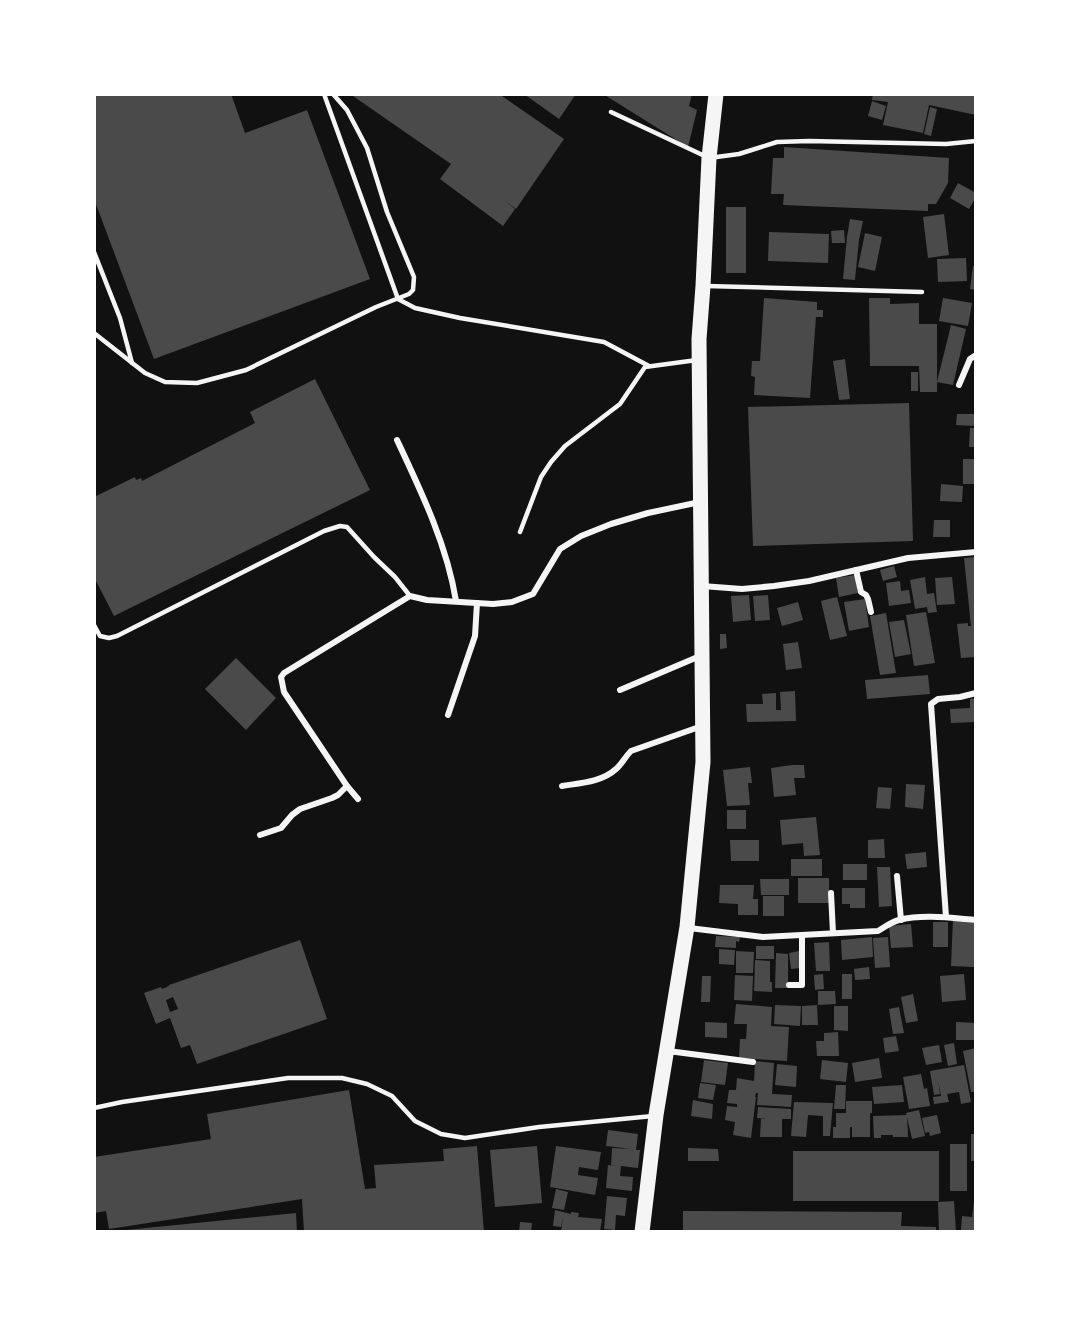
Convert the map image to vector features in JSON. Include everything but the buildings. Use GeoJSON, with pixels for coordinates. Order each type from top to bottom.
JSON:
{"type":"FeatureCollection","features":[{"type":"Feature","properties":{"kind":"highway"},"geometry":{"type":"LineString","coordinates":[[642,1232],[656,1115],[687,927],[703,762],[699,339],[709,158],[716,94]]}},
{"type":"Feature","properties":{"kind":"street"},"geometry":{"type":"LineString","coordinates":[[959,385],[970,359],[975,355]]}},
{"type":"Feature","properties":{"kind":"street"},"geometry":{"type":"LineString","coordinates":[[398,440],[439,539],[452,577],[456,601]]}},
{"type":"Feature","properties":{"kind":"street"},"geometry":{"type":"LineString","coordinates":[[358,799],[284,692],[281,677],[284,673],[410,596],[427,600],[493,604],[512,602],[533,594],[560,549],[581,536],[648,513],[701,502]]}},
{"type":"Feature","properties":{"kind":"street"},"geometry":{"type":"LineString","coordinates":[[701,586],[742,589],[774,586],[809,581],[908,558],[975,552]]}},
{"type":"Feature","properties":{"kind":"street"},"geometry":{"type":"LineString","coordinates":[[856,570],[861,592],[866,595],[871,612]]}},
{"type":"Feature","properties":{"kind":"street"},"geometry":{"type":"LineString","coordinates":[[447,715],[474,636],[477,603]]}},
{"type":"Feature","properties":{"kind":"street"},"geometry":{"type":"LineString","coordinates":[[620,690],[702,655]]}},
{"type":"Feature","properties":{"kind":"street"},"geometry":{"type":"LineString","coordinates":[[946,918],[931,704],[938,699],[975,693]]}},
{"type":"Feature","properties":{"kind":"street"},"geometry":{"type":"LineString","coordinates":[[562,786],[603,777],[619,767],[624,757],[631,751],[703,726]]}},
{"type":"Feature","properties":{"kind":"street"},"geometry":{"type":"LineString","coordinates":[[260,835],[281,828],[300,809],[332,798],[347,786]]}},
{"type":"Feature","properties":{"kind":"street"},"geometry":{"type":"LineString","coordinates":[[897,876],[901,920]]}},
{"type":"Feature","properties":{"kind":"street"},"geometry":{"type":"LineString","coordinates":[[831,893],[833,933]]}},
{"type":"Feature","properties":{"kind":"street"},"geometry":{"type":"LineString","coordinates":[[687,927],[763,937],[878,931],[888,924],[901,920],[922,918],[975,920]]}},
{"type":"Feature","properties":{"kind":"street"},"geometry":{"type":"LineString","coordinates":[[789,985],[802,985],[802,935]]}},
{"type":"Feature","properties":{"kind":"street"},"geometry":{"type":"LineString","coordinates":[[667,1051],[753,1062]]}},
{"type":"Feature","properties":{"kind":"lane"},"geometry":{"type":"LineString","coordinates":[[324,94],[398,299],[415,308],[460,318],[604,342],[649,366]]}},
{"type":"Feature","properties":{"kind":"lane"},"geometry":{"type":"LineString","coordinates":[[94,333],[146,373],[165,382],[197,383],[246,370],[376,307],[409,294],[413,290],[414,277],[387,212],[367,148],[346,110],[333,94]]}},
{"type":"Feature","properties":{"kind":"lane"},"geometry":{"type":"LineString","coordinates":[[611,112],[709,158],[739,154],[777,142],[946,144],[975,141]]}},
{"type":"Feature","properties":{"kind":"lane"},"geometry":{"type":"LineString","coordinates":[[94,252],[120,318],[132,363]]}},
{"type":"Feature","properties":{"kind":"lane"},"geometry":{"type":"LineString","coordinates":[[703,286],[921,292]]}},
{"type":"Feature","properties":{"kind":"lane"},"geometry":{"type":"LineString","coordinates":[[520,532],[541,477],[551,462],[565,446],[620,404],[642,371],[649,366],[699,360]]}},
{"type":"Feature","properties":{"kind":"lane"},"geometry":{"type":"LineString","coordinates":[[94,625],[100,636],[109,638],[117,636],[324,531],[340,526],[347,527],[354,533],[410,596]]}},
{"type":"Feature","properties":{"kind":"lane"},"geometry":{"type":"LineString","coordinates":[[94,1108],[288,1078],[342,1078],[367,1084],[392,1096],[415,1121],[441,1134],[465,1138],[539,1127],[656,1115]]}}]}
